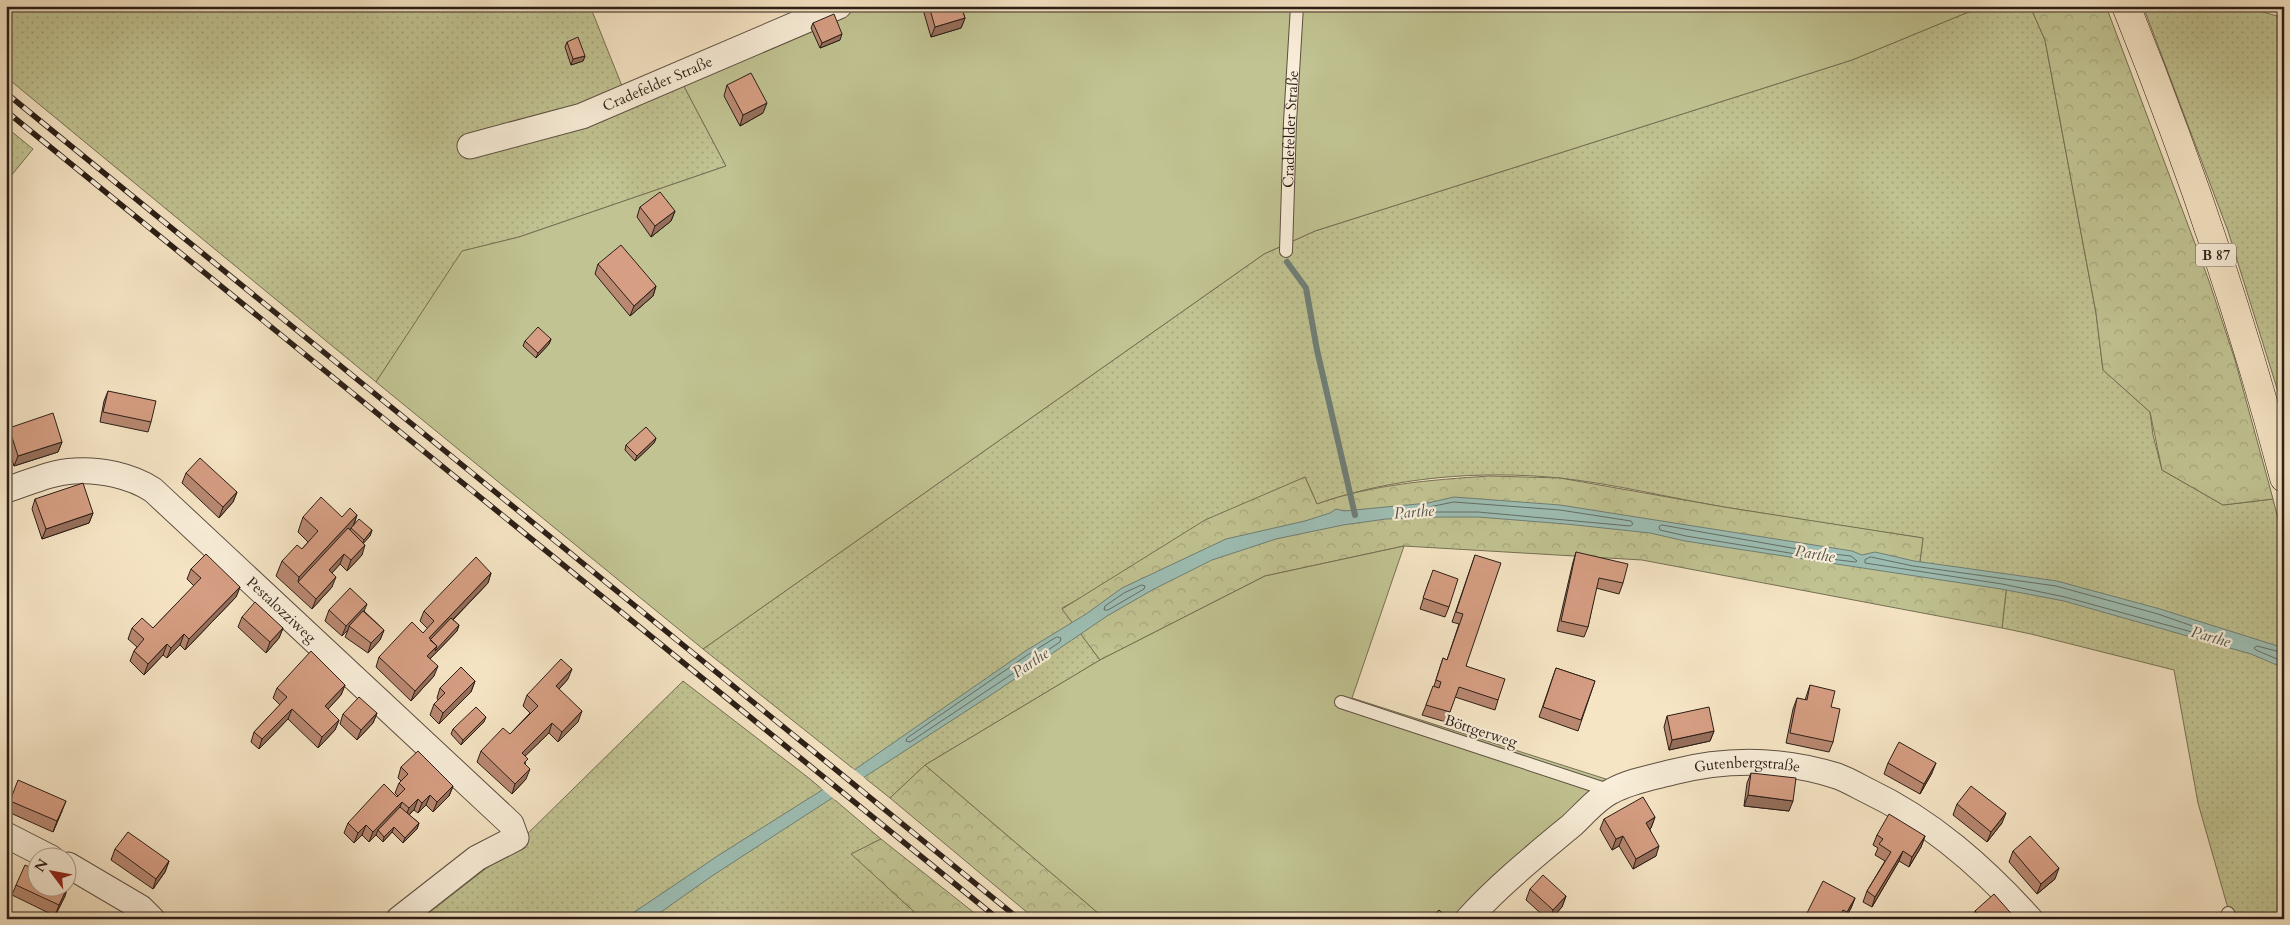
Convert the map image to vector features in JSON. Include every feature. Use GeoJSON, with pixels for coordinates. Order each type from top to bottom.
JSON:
{"type":"FeatureCollection","features":[{"type":"Feature","properties":{"kind":"main road","name":"B 87"},"geometry":{"type":"LineString","coordinates":[[2126,6],[2202,210],[2261,392],[2284,478]]}},
{"type":"Feature","properties":{"kind":"street","name":"Cradefelder Straße"},"geometry":{"type":"LineString","coordinates":[[470,146],[582,116],[839,6]]}},
{"type":"Feature","properties":{"kind":"street","name":"Pestalozziweg"},"geometry":{"type":"LineString","coordinates":[[6,490],[75,470],[102,472],[130,479],[142,483],[153,490],[511,824],[516,838],[477,858],[399,919]]}},
{"type":"Feature","properties":{"kind":"street","name":"Gutenbergstraße"},"geometry":{"type":"LineString","coordinates":[[1468,919],[1492,893],[1611,791],[1704,764],[1732,762],[1760,762],[1805,768],[1838,777],[1879,796],[1919,820],[1949,842],[1996,882],[2030,919]]}},
{"type":"Feature","properties":{"kind":"street"},"geometry":{"type":"LineString","coordinates":[[6,835],[31,848]]}},
{"type":"Feature","properties":{"kind":"street"},"geometry":{"type":"LineString","coordinates":[[78,872],[141,908],[152,919]]}},
{"type":"Feature","properties":{"kind":"lane","name":"Cradefelder Straße"},"geometry":{"type":"LineString","coordinates":[[1286,251],[1290,122],[1297,6]]}},
{"type":"Feature","properties":{"kind":"lane","name":"Böttgerweg"},"geometry":{"type":"LineString","coordinates":[[1341,702],[1611,791]]}},
{"type":"Feature","properties":{"kind":"green space"},"geometry":{"type":"Polygon","coordinates":[[[6,6],[590,6],[626,96],[678,75],[726,166],[519,237],[463,251],[376,382],[6,77],[6,6]]]}},
{"type":"Feature","properties":{"kind":"green space"},"geometry":{"type":"Polygon","coordinates":[[[839,6],[1992,6],[1966,13],[1852,60],[1315,231],[1264,254],[703,649],[376,382],[462,251],[519,237],[726,166],[678,75],[839,6]]]}},
{"type":"Feature","properties":{"kind":"green space"},"geometry":{"type":"Polygon","coordinates":[[[1992,6],[2030,6],[2045,40],[2096,313],[2103,370],[2150,412],[2153,435],[2162,470],[2223,505],[2273,499],[2284,542],[2284,919],[2231,919],[2198,803],[2174,670],[2002,628],[2007,583],[1919,569],[1923,538],[1724,507],[1601,484],[1530,476],[1468,476],[1406,482],[1376,487],[1317,504],[1305,477],[1062,608],[1100,660],[925,765],[890,798],[703,649],[1264,254],[1315,231],[1852,60],[1966,13],[1992,6]]]}},
{"type":"Feature","properties":{"kind":"green space"},"geometry":{"type":"Polygon","coordinates":[[[2030,6],[2106,6],[2209,281],[2235,360],[2273,499],[2223,505],[2162,470],[2150,412],[2103,370],[2096,313],[2045,40],[2030,6]]]}},
{"type":"Feature","properties":{"kind":"green space"},"geometry":{"type":"Polygon","coordinates":[[[2143,6],[2242,6],[2284,18],[2284,411],[2228,231],[2143,6]]]}},
{"type":"Feature","properties":{"kind":"green space"},"geometry":{"type":"Polygon","coordinates":[[[6,127],[33,149],[6,182],[6,127]]]}},
{"type":"Feature","properties":{"kind":"green space"},"geometry":{"type":"Polygon","coordinates":[[[1489,476],[1560,478],[1724,507],[1923,538],[1919,569],[2007,583],[2002,628],[1642,560],[1404,546],[1265,576],[1100,660],[1062,609],[1205,520],[1305,477],[1317,504],[1381,487],[1424,481],[1489,476]]]}},
{"type":"Feature","properties":{"kind":"green space"},"geometry":{"type":"Polygon","coordinates":[[[1404,546],[1352,698],[1609,780],[1458,919],[1105,919],[925,765],[1100,660],[1265,576],[1404,546]]]}},
{"type":"Feature","properties":{"kind":"green space"},"geometry":{"type":"Polygon","coordinates":[[[683,681],[810,779],[881,839],[852,854],[922,919],[421,919],[516,845],[683,681]]]}},
{"type":"Feature","properties":{"kind":"green space"},"geometry":{"type":"Polygon","coordinates":[[[925,765],[1105,919],[1035,919],[890,798],[925,765]]]}},
{"type":"Feature","properties":{"kind":"green space"},"geometry":{"type":"Polygon","coordinates":[[[881,839],[982,919],[922,919],[851,854],[881,839]]]}},
{"type":"Feature","properties":{"kind":"water","name":"Parthe"},"geometry":{"type":"Polygon","coordinates":[[[1454,497],[1560,505],[1852,551],[1862,555],[1875,552],[1914,561],[2057,581],[2160,609],[2284,648],[2284,668],[2251,654],[2064,601],[2001,589],[1685,541],[1650,533],[1478,517],[1386,519],[1343,525],[1276,539],[1212,560],[1154,589],[1107,616],[997,691],[712,876],[651,919],[624,919],[719,855],[857,768],[1027,650],[1086,614],[1122,588],[1226,539],[1305,521],[1330,513],[1336,509],[1344,511],[1428,503],[1454,497]]]}},
{"type":"Feature","properties":{"kind":"pier"},"geometry":{"type":"Polygon","coordinates":[[[852,768],[866,779],[835,800],[821,788],[852,768]]]}},
{"type":"Feature","properties":{"kind":"building"},"geometry":{"type":"Polygon","coordinates":[[[929,6],[961,6],[965,18],[935,27],[929,6]]]}},
{"type":"Feature","properties":{"kind":"building"},"geometry":{"type":"Polygon","coordinates":[[[834,14],[842,34],[822,43],[813,23],[834,14]]]}},
{"type":"Feature","properties":{"kind":"building"},"geometry":{"type":"Polygon","coordinates":[[[578,37],[585,56],[573,59],[567,42],[578,37]]]}},
{"type":"Feature","properties":{"kind":"building"},"geometry":{"type":"Polygon","coordinates":[[[751,73],[767,103],[743,115],[727,85],[751,73]]]}},
{"type":"Feature","properties":{"kind":"building"},"geometry":{"type":"Polygon","coordinates":[[[660,192],[675,211],[655,226],[640,207],[660,192]]]}},
{"type":"Feature","properties":{"kind":"building"},"geometry":{"type":"Polygon","coordinates":[[[621,245],[656,286],[634,306],[598,264],[621,245]]]}},
{"type":"Feature","properties":{"kind":"building"},"geometry":{"type":"Polygon","coordinates":[[[538,327],[551,339],[538,353],[525,341],[538,327]]]}},
{"type":"Feature","properties":{"kind":"building"},"geometry":{"type":"Polygon","coordinates":[[[108,391],[156,401],[151,422],[103,412],[108,391]]]}},
{"type":"Feature","properties":{"kind":"building"},"geometry":{"type":"Polygon","coordinates":[[[53,413],[62,442],[18,456],[9,428],[53,413]]]}},
{"type":"Feature","properties":{"kind":"building"},"geometry":{"type":"Polygon","coordinates":[[[646,427],[656,438],[637,456],[626,445],[646,427]]]}},
{"type":"Feature","properties":{"kind":"building"},"geometry":{"type":"Polygon","coordinates":[[[200,458],[237,492],[223,507],[186,473],[200,458]]]}},
{"type":"Feature","properties":{"kind":"building"},"geometry":{"type":"Polygon","coordinates":[[[83,483],[93,513],[46,529],[35,499],[83,483]]]}},
{"type":"Feature","properties":{"kind":"building"},"geometry":{"type":"Polygon","coordinates":[[[321,497],[342,517],[350,508],[357,515],[299,577],[282,561],[297,545],[302,549],[318,531],[303,517],[321,497]]]}},
{"type":"Feature","properties":{"kind":"building"},"geometry":{"type":"Polygon","coordinates":[[[359,519],[372,530],[364,540],[351,528],[359,519]]]}},
{"type":"Feature","properties":{"kind":"building"},"geometry":{"type":"Polygon","coordinates":[[[348,528],[365,545],[351,560],[344,554],[329,570],[336,577],[316,599],[298,582],[348,528]]]}},
{"type":"Feature","properties":{"kind":"building"},"geometry":{"type":"Polygon","coordinates":[[[1576,552],[1628,564],[1623,583],[1599,578],[1588,627],[1561,621],[1576,552]]]}},
{"type":"Feature","properties":{"kind":"building"},"geometry":{"type":"Polygon","coordinates":[[[206,554],[240,587],[189,639],[184,634],[171,648],[167,644],[148,664],[134,651],[144,639],[132,628],[142,618],[153,628],[201,578],[191,569],[206,554]]]}},
{"type":"Feature","properties":{"kind":"building"},"geometry":{"type":"Polygon","coordinates":[[[1475,555],[1501,563],[1466,666],[1505,679],[1498,700],[1459,687],[1450,712],[1426,705],[1433,686],[1439,688],[1441,682],[1436,680],[1443,658],[1447,660],[1463,614],[1456,612],[1475,555]]]}},
{"type":"Feature","properties":{"kind":"building"},"geometry":{"type":"Polygon","coordinates":[[[476,557],[491,573],[429,638],[437,646],[427,656],[438,666],[415,691],[379,657],[412,622],[423,633],[434,621],[424,611],[476,557]]]}},
{"type":"Feature","properties":{"kind":"building"},"geometry":{"type":"Polygon","coordinates":[[[1433,570],[1458,579],[1449,607],[1423,598],[1433,570]]]}},
{"type":"Feature","properties":{"kind":"building"},"geometry":{"type":"Polygon","coordinates":[[[350,588],[367,604],[346,626],[329,610],[350,588]]]}},
{"type":"Feature","properties":{"kind":"building"},"geometry":{"type":"Polygon","coordinates":[[[255,602],[283,628],[270,642],[242,617],[255,602]]]}},
{"type":"Feature","properties":{"kind":"building"},"geometry":{"type":"Polygon","coordinates":[[[363,611],[384,630],[371,643],[349,626],[363,611]]]}},
{"type":"Feature","properties":{"kind":"building"},"geometry":{"type":"Polygon","coordinates":[[[451,618],[459,625],[435,651],[437,646],[430,640],[451,618]]]}},
{"type":"Feature","properties":{"kind":"building"},"geometry":{"type":"Polygon","coordinates":[[[311,651],[345,685],[325,706],[339,720],[322,737],[292,709],[262,739],[254,732],[287,697],[277,688],[311,651]]]}},
{"type":"Feature","properties":{"kind":"building"},"geometry":{"type":"Polygon","coordinates":[[[561,659],[572,669],[556,686],[582,711],[562,732],[552,723],[522,753],[528,759],[524,763],[530,769],[515,784],[481,751],[503,728],[510,734],[538,706],[527,695],[561,659]]]}},
{"type":"Feature","properties":{"kind":"building"},"geometry":{"type":"Polygon","coordinates":[[[461,667],[475,681],[443,713],[434,704],[445,693],[440,688],[461,667]]]}},
{"type":"Feature","properties":{"kind":"building"},"geometry":{"type":"Polygon","coordinates":[[[1556,668],[1595,681],[1581,720],[1543,707],[1556,668]]]}},
{"type":"Feature","properties":{"kind":"building"},"geometry":{"type":"Polygon","coordinates":[[[1810,685],[1835,691],[1831,707],[1840,709],[1833,742],[1790,733],[1797,698],[1807,700],[1810,685]]]}},
{"type":"Feature","properties":{"kind":"building"},"geometry":{"type":"Polygon","coordinates":[[[359,697],[377,713],[361,730],[343,714],[359,697]]]}},
{"type":"Feature","properties":{"kind":"building"},"geometry":{"type":"Polygon","coordinates":[[[476,707],[486,717],[463,740],[453,729],[476,707]]]}},
{"type":"Feature","properties":{"kind":"building"},"geometry":{"type":"Polygon","coordinates":[[[1709,707],[1714,731],[1672,740],[1667,716],[1709,707]]]}},
{"type":"Feature","properties":{"kind":"building"},"geometry":{"type":"Polygon","coordinates":[[[1899,742],[1936,763],[1924,784],[1888,763],[1899,742]]]}},
{"type":"Feature","properties":{"kind":"building"},"geometry":{"type":"Polygon","coordinates":[[[418,751],[453,786],[437,802],[430,795],[422,803],[418,799],[409,808],[402,802],[373,832],[366,825],[358,833],[348,823],[384,784],[397,797],[405,789],[399,783],[408,774],[401,767],[418,751]]]}},
{"type":"Feature","properties":{"kind":"building"},"geometry":{"type":"Polygon","coordinates":[[[1751,773],[1796,778],[1793,801],[1748,795],[1751,773]]]}},
{"type":"Feature","properties":{"kind":"building"},"geometry":{"type":"Polygon","coordinates":[[[18,780],[66,801],[57,821],[10,801],[18,780]]]}},
{"type":"Feature","properties":{"kind":"building"},"geometry":{"type":"Polygon","coordinates":[[[1971,786],[2006,813],[1991,832],[1957,804],[1971,786]]]}},
{"type":"Feature","properties":{"kind":"building"},"geometry":{"type":"Polygon","coordinates":[[[1643,797],[1655,817],[1646,823],[1659,846],[1636,859],[1623,836],[1616,839],[1604,819],[1643,797]]]}},
{"type":"Feature","properties":{"kind":"building"},"geometry":{"type":"Polygon","coordinates":[[[400,807],[419,823],[405,838],[394,827],[384,837],[378,830],[400,807]]]}},
{"type":"Feature","properties":{"kind":"building"},"geometry":{"type":"Polygon","coordinates":[[[1889,814],[1925,836],[1912,857],[1903,851],[1875,897],[1867,891],[1891,852],[1879,844],[1883,839],[1877,835],[1889,814]]]}},
{"type":"Feature","properties":{"kind":"building"},"geometry":{"type":"Polygon","coordinates":[[[128,832],[169,861],[156,879],[115,849],[128,832]]]}},
{"type":"Feature","properties":{"kind":"building"},"geometry":{"type":"Polygon","coordinates":[[[2030,836],[2059,868],[2041,884],[2013,851],[2030,836]]]}},
{"type":"Feature","properties":{"kind":"building"},"geometry":{"type":"Polygon","coordinates":[[[25,865],[28,866],[28,891],[16,885],[25,865]]]}},
{"type":"Feature","properties":{"kind":"building"},"geometry":{"type":"Polygon","coordinates":[[[1543,875],[1566,896],[1553,910],[1530,889],[1543,875]]]}},
{"type":"Feature","properties":{"kind":"building"},"geometry":{"type":"Polygon","coordinates":[[[1823,881],[1855,898],[1847,912],[1843,910],[1838,919],[1813,919],[1806,915],[1823,881]]]}},
{"type":"Feature","properties":{"kind":"building"},"geometry":{"type":"Polygon","coordinates":[[[1994,894],[2016,919],[1982,919],[1975,911],[1994,894]]]}},
{"type":"Feature","properties":{"kind":"building"},"geometry":{"type":"Polygon","coordinates":[[[44,898],[62,898],[59,905],[44,898]]]}},
{"type":"Feature","properties":{"kind":"building"},"geometry":{"type":"Polygon","coordinates":[[[1439,910],[1449,919],[1432,919],[1439,910]]]}},
{"type":"Feature","properties":{"kind":"building"},"geometry":{"type":"Polygon","coordinates":[[[2106,913],[2110,919],[2098,919],[2106,913]]]}},
{"type":"Feature","properties":{"kind":"waterway"},"geometry":{"type":"LineString","coordinates":[[1287,262],[1306,288],[1317,350],[1355,515]]}},
{"type":"Feature","properties":{"kind":"railway"},"geometry":{"type":"LineString","coordinates":[[6,93],[1019,919]]}},
{"type":"Feature","properties":{"kind":"railway"},"geometry":{"type":"LineString","coordinates":[[6,111],[998,919]]}}]}
